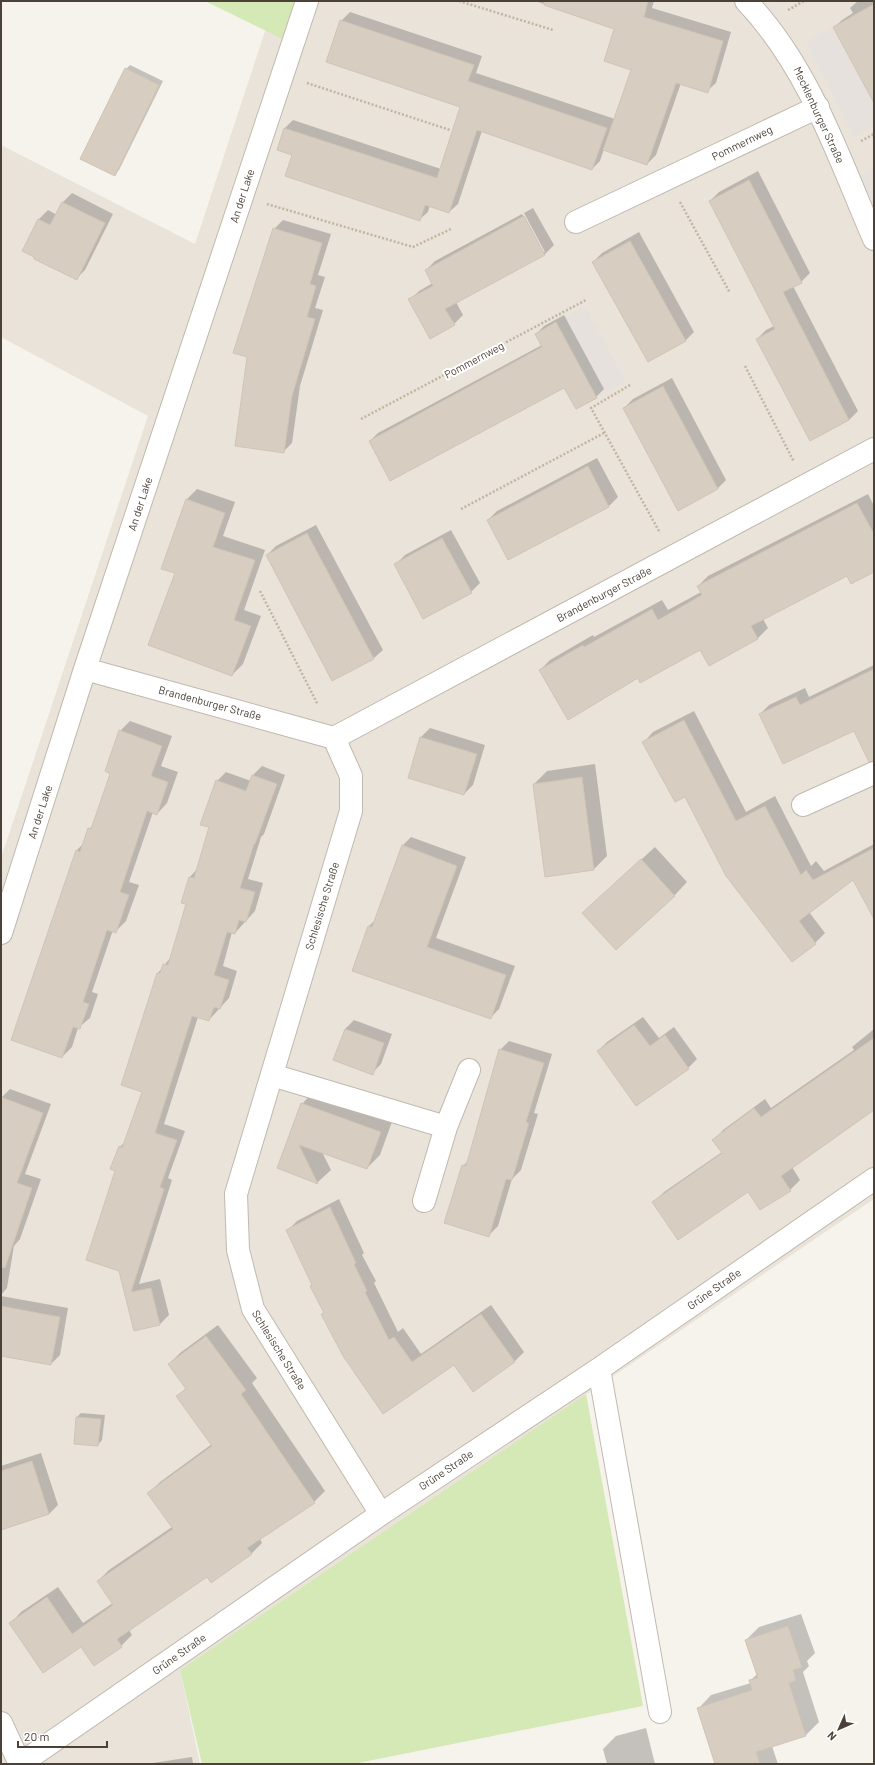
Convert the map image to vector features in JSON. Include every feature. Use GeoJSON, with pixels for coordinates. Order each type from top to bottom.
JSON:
{"type":"FeatureCollection","features":[{"type":"Feature","properties":{"kind":"street","name":"An der Lake"},"geometry":{"type":"LineString","coordinates":[[1,933],[85,669],[307,1]]}},
{"type":"Feature","properties":{"kind":"street","name":"Mecklenburger Straße"},"geometry":{"type":"LineString","coordinates":[[746,1],[766,22],[796,65],[818,107],[874,239]]}},
{"type":"Feature","properties":{"kind":"street","name":"Pommernweg"},"geometry":{"type":"LineString","coordinates":[[576,222],[818,107]]}},
{"type":"Feature","properties":{"kind":"street","name":"Brandenburger Straße"},"geometry":{"type":"LineString","coordinates":[[85,669],[334,738],[874,449]]}},
{"type":"Feature","properties":{"kind":"street","name":"Schlesische Straße"},"geometry":{"type":"LineString","coordinates":[[334,738],[351,776],[351,811],[236,1194],[238,1250],[253,1309],[381,1514]]}},
{"type":"Feature","properties":{"kind":"street"},"geometry":{"type":"LineString","coordinates":[[803,806],[874,773]]}},
{"type":"Feature","properties":{"kind":"street"},"geometry":{"type":"LineString","coordinates":[[424,1201],[446,1127],[469,1070]]}},
{"type":"Feature","properties":{"kind":"street"},"geometry":{"type":"LineString","coordinates":[[272,1075],[446,1127]]}},
{"type":"Feature","properties":{"kind":"street","name":"Grüne Straße"},"geometry":{"type":"LineString","coordinates":[[20,1764],[381,1514],[599,1369],[874,1179]]}},
{"type":"Feature","properties":{"kind":"street"},"geometry":{"type":"LineString","coordinates":[[599,1369],[660,1712]]}},
{"type":"Feature","properties":{"kind":"street"},"geometry":{"type":"LineString","coordinates":[[1,1722],[20,1764]]}},
{"type":"Feature","properties":{"kind":"path"},"geometry":{"type":"LineString","coordinates":[[459,1],[552,30]]}},
{"type":"Feature","properties":{"kind":"path"},"geometry":{"type":"LineString","coordinates":[[282,75],[450,130]]}},
{"type":"Feature","properties":{"kind":"path"},"geometry":{"type":"LineString","coordinates":[[667,179],[730,293]]}},
{"type":"Feature","properties":{"kind":"path"},"geometry":{"type":"LineString","coordinates":[[243,194],[263,202],[413,247],[451,229]]}},
{"type":"Feature","properties":{"kind":"path","name":"Pommernweg"},"geometry":{"type":"LineString","coordinates":[[361,419],[586,300]]}},
{"type":"Feature","properties":{"kind":"path"},"geometry":{"type":"LineString","coordinates":[[745,366],[806,485]]}},
{"type":"Feature","properties":{"kind":"path"},"geometry":{"type":"LineString","coordinates":[[630,385],[591,408],[662,536],[675,556]]}},
{"type":"Feature","properties":{"kind":"path"},"geometry":{"type":"LineString","coordinates":[[461,509],[604,433]]}},
{"type":"Feature","properties":{"kind":"path"},"geometry":{"type":"LineString","coordinates":[[260,591],[334,738]]}},
{"type":"Feature","properties":{"kind":"shaded area"},"geometry":{"type":"Polygon","coordinates":[[[275,1],[874,1],[874,1199],[180,1670],[200,1764],[1,1764],[1,858],[148,416],[1,337],[1,145],[195,244],[275,1]]]}},
{"type":"Feature","properties":{"kind":"shaded area"},"geometry":{"type":"Polygon","coordinates":[[[853,17],[874,57],[874,126],[854,137],[806,41],[853,17]]]}},
{"type":"Feature","properties":{"kind":"shaded area"},"geometry":{"type":"Polygon","coordinates":[[[874,169],[874,205],[859,177],[874,169]]]}},
{"type":"Feature","properties":{"kind":"shaded area"},"geometry":{"type":"Polygon","coordinates":[[[585,306],[626,382],[576,409],[535,334],[585,306]]]}},
{"type":"Feature","properties":{"kind":"green space"},"geometry":{"type":"Polygon","coordinates":[[[205,1],[307,1],[293,44],[205,1]]]}},
{"type":"Feature","properties":{"kind":"green space"},"geometry":{"type":"Polygon","coordinates":[[[586,1394],[643,1706],[353,1764],[202,1764],[180,1670],[586,1394]]]}},
{"type":"Feature","properties":{"kind":"building"},"geometry":{"type":"Polygon","coordinates":[[[544,1],[648,1],[644,17],[723,41],[708,93],[676,83],[647,165],[603,150],[631,70],[604,61],[614,29],[544,5],[544,1]]]}},
{"type":"Feature","properties":{"kind":"building"},"geometry":{"type":"Polygon","coordinates":[[[874,4],[874,103],[833,27],[874,4]]]}},
{"type":"Feature","properties":{"kind":"building"},"geometry":{"type":"Polygon","coordinates":[[[340,20],[474,65],[468,81],[607,128],[592,170],[477,130],[449,213],[425,205],[420,221],[285,176],[292,155],[277,150],[284,128],[437,178],[460,107],[326,62],[340,20]]]}},
{"type":"Feature","properties":{"kind":"building"},"geometry":{"type":"Polygon","coordinates":[[[125,68],[159,85],[115,176],[80,159],[125,68]]]}},
{"type":"Feature","properties":{"kind":"building"},"geometry":{"type":"Polygon","coordinates":[[[749,180],[802,283],[783,292],[849,420],[810,441],[756,339],[775,329],[709,201],[749,180]]]}},
{"type":"Feature","properties":{"kind":"building"},"geometry":{"type":"Polygon","coordinates":[[[62,202],[105,223],[77,280],[34,259],[34,257],[22,251],[38,219],[50,225],[62,202]]]}},
{"type":"Feature","properties":{"kind":"building"},"geometry":{"type":"Polygon","coordinates":[[[524,216],[545,255],[445,309],[455,325],[430,339],[408,299],[433,286],[425,270],[524,216]]]}},
{"type":"Feature","properties":{"kind":"building"},"geometry":{"type":"Polygon","coordinates":[[[273,228],[322,243],[310,284],[316,286],[307,317],[315,319],[292,396],[284,453],[235,446],[247,357],[233,353],[273,228]]]}},
{"type":"Feature","properties":{"kind":"building"},"geometry":{"type":"Polygon","coordinates":[[[630,241],[686,341],[648,362],[592,262],[630,241]]]}},
{"type":"Feature","properties":{"kind":"building"},"geometry":{"type":"Polygon","coordinates":[[[556,322],[597,398],[576,409],[564,388],[390,481],[369,441],[542,347],[535,334],[556,322]]]}},
{"type":"Feature","properties":{"kind":"building"},"geometry":{"type":"Polygon","coordinates":[[[663,386],[718,489],[678,511],[623,408],[663,386]]]}},
{"type":"Feature","properties":{"kind":"building"},"geometry":{"type":"Polygon","coordinates":[[[588,466],[609,507],[508,560],[487,520],[588,466]]]}},
{"type":"Feature","properties":{"kind":"building"},"geometry":{"type":"Polygon","coordinates":[[[186,499],[225,513],[213,547],[255,560],[234,620],[251,626],[232,676],[148,645],[175,573],[161,569],[186,499]]]}},
{"type":"Feature","properties":{"kind":"building"},"geometry":{"type":"Polygon","coordinates":[[[857,503],[874,534],[874,572],[851,584],[847,576],[751,626],[758,639],[709,666],[700,650],[640,683],[638,678],[568,720],[539,670],[652,609],[658,620],[702,595],[697,586],[857,503]]]}},
{"type":"Feature","properties":{"kind":"building"},"geometry":{"type":"Polygon","coordinates":[[[307,533],[374,659],[332,681],[266,555],[307,533]]]}},
{"type":"Feature","properties":{"kind":"building"},"geometry":{"type":"Polygon","coordinates":[[[442,538],[472,593],[423,619],[394,564],[442,538]]]}},
{"type":"Feature","properties":{"kind":"building"},"geometry":{"type":"Polygon","coordinates":[[[874,669],[874,761],[869,762],[854,731],[783,764],[759,714],[796,697],[800,705],[874,669]]]}},
{"type":"Feature","properties":{"kind":"building"},"geometry":{"type":"Polygon","coordinates":[[[684,720],[736,821],[765,806],[801,875],[806,870],[813,880],[874,848],[874,919],[853,880],[799,921],[816,944],[792,962],[726,876],[685,797],[675,802],[642,742],[684,720]]]}},
{"type":"Feature","properties":{"kind":"building"},"geometry":{"type":"Polygon","coordinates":[[[119,730],[162,746],[151,776],[168,782],[157,815],[147,811],[120,892],[129,895],[116,933],[107,930],[83,1002],[89,1004],[80,1029],[73,1027],[62,1058],[11,1040],[76,850],[80,852],[88,828],[91,829],[110,774],[105,771],[119,730]]]}},
{"type":"Feature","properties":{"kind":"building"},"geometry":{"type":"Polygon","coordinates":[[[420,737],[477,754],[464,795],[408,778],[420,737]]]}},
{"type":"Feature","properties":{"kind":"building"},"geometry":{"type":"Polygon","coordinates":[[[252,775],[277,784],[254,844],[240,888],[255,892],[246,922],[239,920],[235,934],[227,932],[214,975],[229,980],[220,1009],[214,1007],[209,1021],[192,1016],[155,1133],[177,1140],[160,1187],[164,1189],[131,1292],[151,1288],[160,1325],[134,1331],[119,1271],[86,1260],[115,1171],[110,1169],[119,1146],[122,1148],[142,1092],[121,1085],[157,973],[160,973],[163,964],[168,965],[186,904],[181,903],[189,877],[194,878],[209,827],[200,825],[216,780],[246,791],[252,775]]]}},
{"type":"Feature","properties":{"kind":"building"},"geometry":{"type":"Polygon","coordinates":[[[582,777],[594,870],[545,877],[533,784],[582,777]]]}},
{"type":"Feature","properties":{"kind":"building"},"geometry":{"type":"Polygon","coordinates":[[[402,845],[457,866],[427,947],[506,975],[491,1019],[352,971],[368,926],[372,927],[402,845]]]}},
{"type":"Feature","properties":{"kind":"building"},"geometry":{"type":"Polygon","coordinates":[[[641,859],[675,896],[616,950],[582,913],[641,859]]]}},
{"type":"Feature","properties":{"kind":"building"},"geometry":{"type":"Polygon","coordinates":[[[634,1025],[650,1046],[665,1035],[689,1069],[636,1106],[597,1051],[634,1025]]]}},
{"type":"Feature","properties":{"kind":"building"},"geometry":{"type":"Polygon","coordinates":[[[345,1029],[384,1043],[373,1075],[333,1060],[345,1029]]]}},
{"type":"Feature","properties":{"kind":"building"},"geometry":{"type":"Polygon","coordinates":[[[874,1038],[874,1110],[781,1176],[791,1191],[760,1210],[748,1192],[678,1240],[652,1202],[722,1153],[712,1140],[754,1108],[761,1117],[874,1038]]]}},
{"type":"Feature","properties":{"kind":"building"},"geometry":{"type":"Polygon","coordinates":[[[499,1049],[544,1063],[526,1122],[529,1123],[512,1180],[506,1179],[489,1237],[444,1223],[462,1165],[466,1166],[499,1049]]]}},
{"type":"Feature","properties":{"kind":"building"},"geometry":{"type":"Polygon","coordinates":[[[1,1097],[43,1113],[17,1183],[32,1188],[5,1268],[1,1267],[1,1097]]]}},
{"type":"Feature","properties":{"kind":"building"},"geometry":{"type":"Polygon","coordinates":[[[301,1103],[381,1132],[367,1169],[299,1145],[318,1184],[277,1168],[301,1103]]]}},
{"type":"Feature","properties":{"kind":"building"},"geometry":{"type":"Polygon","coordinates":[[[330,1207],[356,1263],[354,1264],[367,1291],[365,1292],[389,1340],[394,1337],[412,1362],[481,1314],[515,1362],[473,1392],[454,1365],[383,1414],[343,1356],[321,1314],[324,1313],[310,1286],[312,1285],[286,1230],[330,1207]]]}},
{"type":"Feature","properties":{"kind":"building"},"geometry":{"type":"Polygon","coordinates":[[[1,1306],[60,1317],[51,1365],[1,1356],[1,1306]]]}},
{"type":"Feature","properties":{"kind":"building"},"geometry":{"type":"Polygon","coordinates":[[[206,1336],[246,1390],[241,1394],[315,1503],[247,1548],[252,1554],[211,1583],[207,1577],[117,1639],[122,1647],[94,1666],[81,1647],[43,1673],[9,1623],[47,1597],[72,1634],[113,1605],[97,1581],[173,1529],[147,1493],[212,1446],[176,1396],[186,1389],[168,1364],[206,1336]]]}},
{"type":"Feature","properties":{"kind":"building"},"geometry":{"type":"Polygon","coordinates":[[[76,1417],[101,1419],[98,1446],[74,1444],[76,1417]]]}},
{"type":"Feature","properties":{"kind":"building"},"geometry":{"type":"Polygon","coordinates":[[[32,1461],[49,1514],[1,1530],[1,1471],[32,1461]]]}},
{"type":"Feature","properties":{"kind":"building"},"geometry":{"type":"Polygon","coordinates":[[[788,1626],[802,1667],[793,1670],[796,1681],[789,1683],[806,1736],[756,1752],[760,1764],[715,1764],[697,1708],[752,1690],[749,1680],[758,1678],[745,1640],[788,1626]]]}}]}
